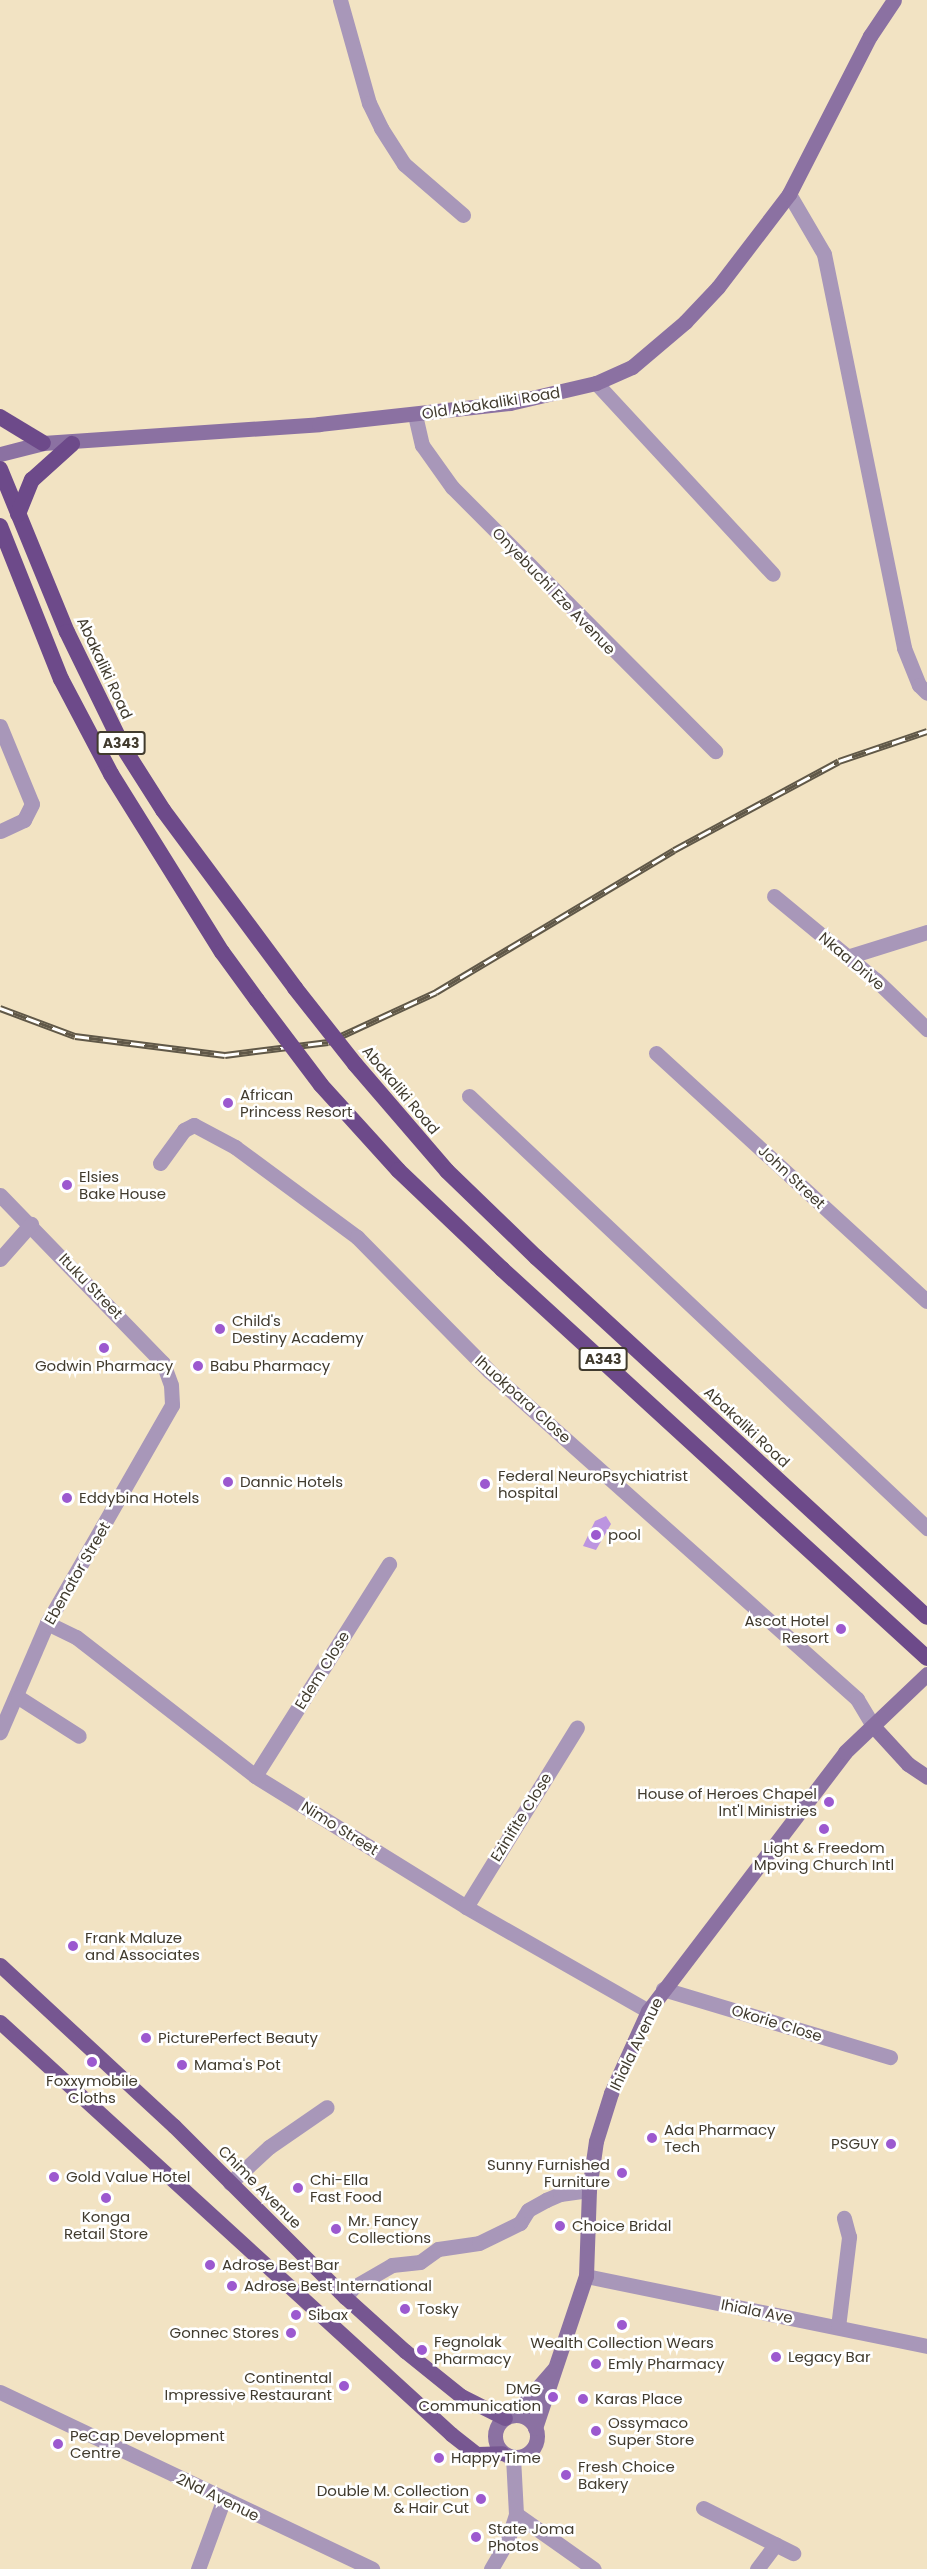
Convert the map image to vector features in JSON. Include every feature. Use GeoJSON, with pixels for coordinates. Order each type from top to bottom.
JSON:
{"type":"FeatureCollection","features":[{"type":"Feature","properties":{"kind":"highway"},"geometry":{"type":"LineString","coordinates":[[0,417],[43,443]]}},
{"type":"Feature","properties":{"kind":"highway"},"geometry":{"type":"LineString","coordinates":[[18,514],[32,480],[72,444]]}},
{"type":"Feature","properties":{"kind":"highway","name":"Abakaliki Road"},"geometry":{"type":"LineString","coordinates":[[0,469],[67,632],[123,747],[163,810],[355,1065],[447,1171],[536,1257],[927,1617]]}},
{"type":"Feature","properties":{"kind":"highway","name":"A343"},"geometry":{"type":"LineString","coordinates":[[0,526],[61,679],[111,774],[222,952],[321,1085],[398,1170],[927,1658]]}},
{"type":"Feature","properties":{"kind":"main road","name":"Old Abakaliki Road"},"geometry":{"type":"LineString","coordinates":[[0,454],[43,443],[72,444],[415,416],[510,403],[596,383],[632,368],[685,322],[718,287],[789,194],[870,36],[894,0]]}},
{"type":"Feature","properties":{"kind":"main road","name":"Ihiala Avenue"},"geometry":{"type":"LineString","coordinates":[[536,2428],[559,2365],[586,2277],[589,2190],[596,2141],[611,2093],[648,2011],[845,1752],[874,1727],[927,1674]]}},
{"type":"Feature","properties":{"kind":"main road"},"geometry":{"type":"LineString","coordinates":[[874,1727],[908,1764],[927,1777]]}},
{"type":"Feature","properties":{"kind":"main road","name":"Chime Avenue"},"geometry":{"type":"LineString","coordinates":[[0,1965],[230,2183],[345,2297],[461,2396],[509,2417]]}},
{"type":"Feature","properties":{"kind":"main road"},"geometry":{"type":"LineString","coordinates":[[0,2022],[451,2434],[477,2454],[522,2457],[536,2445],[536,2428],[530,2421],[509,2417]]}},
{"type":"Feature","properties":{"kind":"main road"},"geometry":{"type":"LineString","coordinates":[[508,2455],[495,2437],[509,2417],[559,2365]]}},
{"type":"Feature","properties":{"kind":"street"},"geometry":{"type":"LineString","coordinates":[[340,0],[369,103],[381,128],[404,164],[464,215]]}},
{"type":"Feature","properties":{"kind":"street"},"geometry":{"type":"LineString","coordinates":[[789,194],[824,254],[904,648],[919,685],[927,693]]}},
{"type":"Feature","properties":{"kind":"street"},"geometry":{"type":"LineString","coordinates":[[596,383],[773,574]]}},
{"type":"Feature","properties":{"kind":"street","name":"Onyebuchi Eze Avenue"},"geometry":{"type":"LineString","coordinates":[[415,416],[422,445],[452,487],[715,751]]}},
{"type":"Feature","properties":{"kind":"street"},"geometry":{"type":"LineString","coordinates":[[0,726],[32,804],[24,820],[0,831]]}},
{"type":"Feature","properties":{"kind":"street","name":"Nkaa Drive"},"geometry":{"type":"LineString","coordinates":[[774,896],[847,957],[927,1029]]}},
{"type":"Feature","properties":{"kind":"street"},"geometry":{"type":"LineString","coordinates":[[847,957],[927,932]]}},
{"type":"Feature","properties":{"kind":"street","name":"John Street"},"geometry":{"type":"LineString","coordinates":[[656,1053],[927,1301]]}},
{"type":"Feature","properties":{"kind":"street"},"geometry":{"type":"LineString","coordinates":[[470,1096],[927,1528]]}},
{"type":"Feature","properties":{"kind":"street","name":"Ihuokpara Close"},"geometry":{"type":"LineString","coordinates":[[160,1163],[184,1130],[194,1125],[236,1148],[357,1237],[489,1371],[857,1699],[874,1727]]}},
{"type":"Feature","properties":{"kind":"street","name":"Ituku Street"},"geometry":{"type":"LineString","coordinates":[[0,1195],[32,1224],[137,1333],[163,1364],[171,1385]]}},
{"type":"Feature","properties":{"kind":"street"},"geometry":{"type":"LineString","coordinates":[[0,1259],[32,1224]]}},
{"type":"Feature","properties":{"kind":"street","name":"Ebenator Street"},"geometry":{"type":"LineString","coordinates":[[0,1732],[18,1697],[47,1623],[164,1423],[172,1405],[171,1385]]}},
{"type":"Feature","properties":{"kind":"street","name":"Edem Close"},"geometry":{"type":"LineString","coordinates":[[255,1776],[389,1564]]}},
{"type":"Feature","properties":{"kind":"street","name":"Nimo Street"},"geometry":{"type":"LineString","coordinates":[[47,1623],[76,1637],[255,1776],[466,1907],[648,2011]]}},
{"type":"Feature","properties":{"kind":"street"},"geometry":{"type":"LineString","coordinates":[[18,1697],[79,1736]]}},
{"type":"Feature","properties":{"kind":"street","name":"Ezinifite Close"},"geometry":{"type":"LineString","coordinates":[[466,1907],[577,1727]]}},
{"type":"Feature","properties":{"kind":"street","name":"Okorie Close"},"geometry":{"type":"LineString","coordinates":[[663,1989],[890,2057]]}},
{"type":"Feature","properties":{"kind":"street"},"geometry":{"type":"LineString","coordinates":[[230,2183],[269,2147],[327,2107]]}},
{"type":"Feature","properties":{"kind":"street"},"geometry":{"type":"LineString","coordinates":[[345,2297],[354,2287],[392,2265],[420,2262],[438,2249],[479,2243],[520,2223],[528,2210],[546,2200],[560,2194],[589,2190]]}},
{"type":"Feature","properties":{"kind":"street"},"geometry":{"type":"LineString","coordinates":[[838,2327],[849,2237],[844,2218]]}},
{"type":"Feature","properties":{"kind":"street","name":"Ihiala Ave"},"geometry":{"type":"LineString","coordinates":[[586,2277],[927,2346]]}},
{"type":"Feature","properties":{"kind":"street","name":"2Nd Avenue"},"geometry":{"type":"LineString","coordinates":[[0,2392],[223,2501],[372,2569]]}},
{"type":"Feature","properties":{"kind":"street"},"geometry":{"type":"LineString","coordinates":[[491,2569],[508,2539],[516,2514],[508,2455]]}},
{"type":"Feature","properties":{"kind":"street"},"geometry":{"type":"LineString","coordinates":[[198,2569],[223,2501]]}},
{"type":"Feature","properties":{"kind":"street"},"geometry":{"type":"LineString","coordinates":[[704,2508],[793,2553]]}},
{"type":"Feature","properties":{"kind":"street"},"geometry":{"type":"LineString","coordinates":[[516,2514],[594,2569]]}},
{"type":"Feature","properties":{"kind":"street"},"geometry":{"type":"LineString","coordinates":[[757,2569],[776,2544]]}},
{"type":"Feature","properties":{"kind":"shaded area","name":"pool"},"geometry":{"type":"Polygon","coordinates":[[[606,1516],[611,1524],[596,1550],[583,1546],[595,1521],[606,1516]]]}},
{"type":"Feature","properties":{"kind":"railway"},"geometry":{"type":"LineString","coordinates":[[0,1008],[75,1036],[225,1055],[328,1042],[436,992],[674,850],[839,761],[927,731]]}},
{"type":"Feature","properties":{"kind":"place","name":"African Princess Resort"},"geometry":{"type":"Point","coordinates":[228,1103]}},
{"type":"Feature","properties":{"kind":"place","name":"Elsies Bake House"},"geometry":{"type":"Point","coordinates":[67,1185]}},
{"type":"Feature","properties":{"kind":"place","name":"Child's Destiny Academy"},"geometry":{"type":"Point","coordinates":[220,1329]}},
{"type":"Feature","properties":{"kind":"place","name":"Godwin Pharmacy"},"geometry":{"type":"Point","coordinates":[104,1348]}},
{"type":"Feature","properties":{"kind":"place","name":"Babu Pharmacy"},"geometry":{"type":"Point","coordinates":[198,1366]}},
{"type":"Feature","properties":{"kind":"place","name":"Dannic Hotels"},"geometry":{"type":"Point","coordinates":[228,1482]}},
{"type":"Feature","properties":{"kind":"place","name":"Federal NeuroPsychiatrist hospital"},"geometry":{"type":"Point","coordinates":[485,1484]}},
{"type":"Feature","properties":{"kind":"place","name":"Eddybina Hotels"},"geometry":{"type":"Point","coordinates":[67,1498]}},
{"type":"Feature","properties":{"kind":"place","name":"pool"},"geometry":{"type":"Point","coordinates":[596,1535]}},
{"type":"Feature","properties":{"kind":"place","name":"Ascot Hotel Resort"},"geometry":{"type":"Point","coordinates":[841,1629]}},
{"type":"Feature","properties":{"kind":"place","name":"House of Heroes Chapel Int'l Ministries"},"geometry":{"type":"Point","coordinates":[829,1802]}},
{"type":"Feature","properties":{"kind":"place","name":"Light & Freedom Mpving Church Intl"},"geometry":{"type":"Point","coordinates":[824,1829]}},
{"type":"Feature","properties":{"kind":"place","name":"Frank Maluze and Associates"},"geometry":{"type":"Point","coordinates":[73,1946]}},
{"type":"Feature","properties":{"kind":"place","name":"PicturePerfect Beauty"},"geometry":{"type":"Point","coordinates":[146,2038]}},
{"type":"Feature","properties":{"kind":"place","name":"Foxxymobile Cloths"},"geometry":{"type":"Point","coordinates":[92,2062]}},
{"type":"Feature","properties":{"kind":"place","name":"Mama's Pot"},"geometry":{"type":"Point","coordinates":[182,2065]}},
{"type":"Feature","properties":{"kind":"place","name":"Ada Pharmacy Tech"},"geometry":{"type":"Point","coordinates":[652,2138]}},
{"type":"Feature","properties":{"kind":"place","name":"PSGUY"},"geometry":{"type":"Point","coordinates":[891,2144]}},
{"type":"Feature","properties":{"kind":"place","name":"Sunny Furnished Furniture"},"geometry":{"type":"Point","coordinates":[622,2173]}},
{"type":"Feature","properties":{"kind":"place","name":"Gold Value Hotel"},"geometry":{"type":"Point","coordinates":[54,2177]}},
{"type":"Feature","properties":{"kind":"place","name":"Chi-Ella Fast Food"},"geometry":{"type":"Point","coordinates":[298,2188]}},
{"type":"Feature","properties":{"kind":"place","name":"Konga Retail Store"},"geometry":{"type":"Point","coordinates":[106,2198]}},
{"type":"Feature","properties":{"kind":"place","name":"Choice Bridal"},"geometry":{"type":"Point","coordinates":[560,2226]}},
{"type":"Feature","properties":{"kind":"place","name":"Mr. Fancy Collections"},"geometry":{"type":"Point","coordinates":[336,2229]}},
{"type":"Feature","properties":{"kind":"place","name":"Adrose Best Bar"},"geometry":{"type":"Point","coordinates":[210,2265]}},
{"type":"Feature","properties":{"kind":"place","name":"Adrose Best International"},"geometry":{"type":"Point","coordinates":[232,2286]}},
{"type":"Feature","properties":{"kind":"place","name":"Tosky"},"geometry":{"type":"Point","coordinates":[405,2309]}},
{"type":"Feature","properties":{"kind":"place","name":"Sibax"},"geometry":{"type":"Point","coordinates":[296,2315]}},
{"type":"Feature","properties":{"kind":"place","name":"Wealth Collection Wears"},"geometry":{"type":"Point","coordinates":[622,2325]}},
{"type":"Feature","properties":{"kind":"place","name":"Gonnec Stores"},"geometry":{"type":"Point","coordinates":[291,2333]}},
{"type":"Feature","properties":{"kind":"place","name":"Fegnolak Pharmacy"},"geometry":{"type":"Point","coordinates":[422,2350]}},
{"type":"Feature","properties":{"kind":"place","name":"Legacy Bar"},"geometry":{"type":"Point","coordinates":[776,2357]}},
{"type":"Feature","properties":{"kind":"place","name":"Emly Pharmacy"},"geometry":{"type":"Point","coordinates":[596,2364]}},
{"type":"Feature","properties":{"kind":"place","name":"Continental Impressive Restaurant"},"geometry":{"type":"Point","coordinates":[344,2386]}},
{"type":"Feature","properties":{"kind":"place","name":"DMG Communication"},"geometry":{"type":"Point","coordinates":[553,2397]}},
{"type":"Feature","properties":{"kind":"place","name":"Karas Place"},"geometry":{"type":"Point","coordinates":[583,2399]}},
{"type":"Feature","properties":{"kind":"place","name":"Ossymaco Super Store"},"geometry":{"type":"Point","coordinates":[596,2431]}},
{"type":"Feature","properties":{"kind":"place","name":"PeCap Development Centre"},"geometry":{"type":"Point","coordinates":[58,2444]}},
{"type":"Feature","properties":{"kind":"place","name":"Happy Time"},"geometry":{"type":"Point","coordinates":[439,2458]}},
{"type":"Feature","properties":{"kind":"place","name":"Fresh Choice Bakery"},"geometry":{"type":"Point","coordinates":[566,2475]}},
{"type":"Feature","properties":{"kind":"place","name":"Double M. Collection & Hair Cut"},"geometry":{"type":"Point","coordinates":[481,2499]}},
{"type":"Feature","properties":{"kind":"place","name":"State Joma Photos"},"geometry":{"type":"Point","coordinates":[476,2537]}}]}
